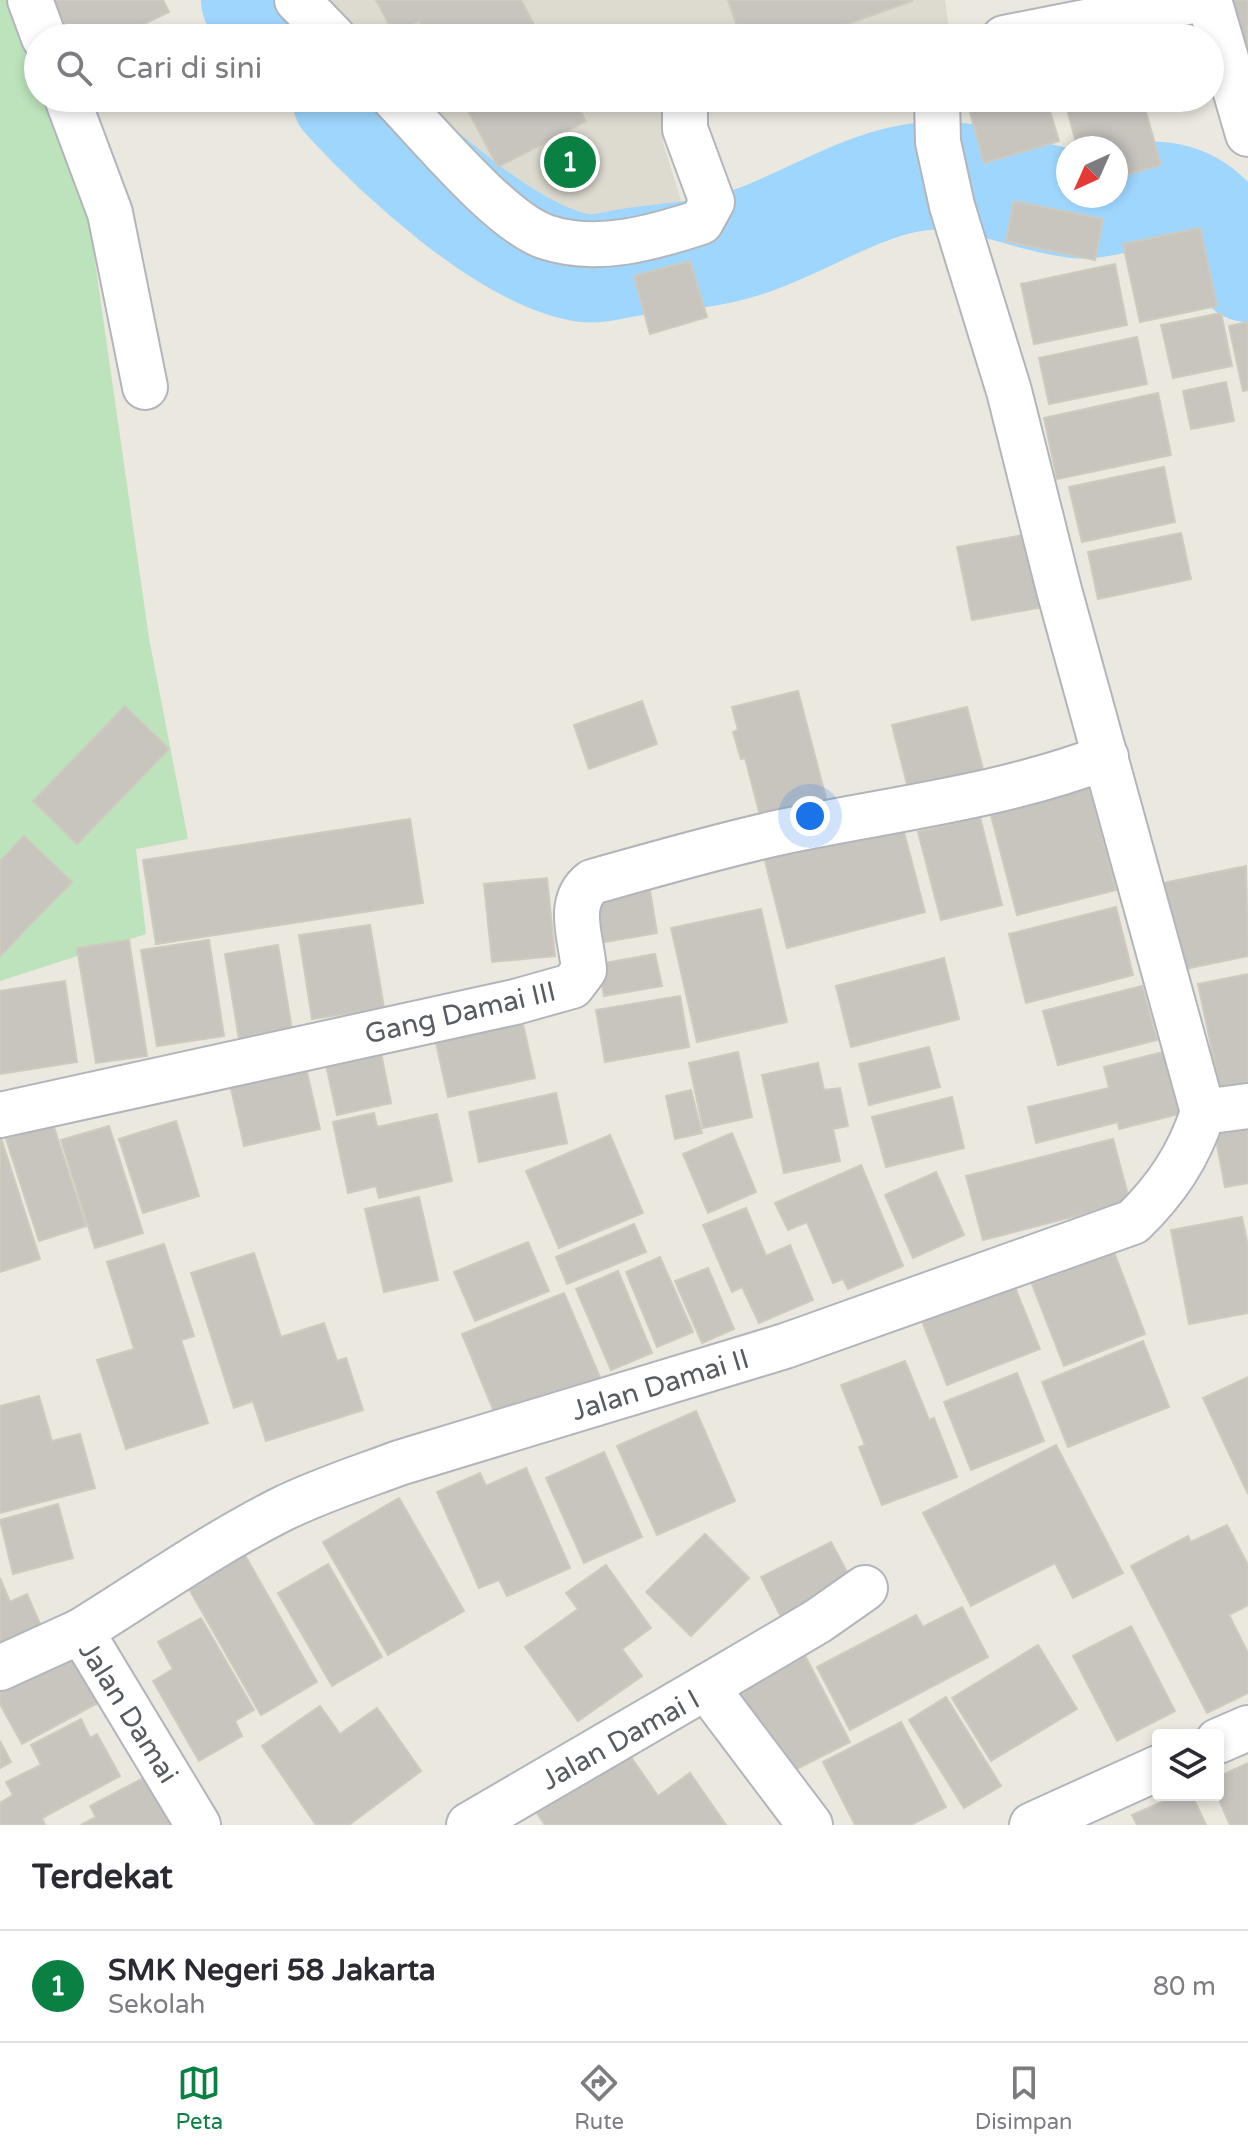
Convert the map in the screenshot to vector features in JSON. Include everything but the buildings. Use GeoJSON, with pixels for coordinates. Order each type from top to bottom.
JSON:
{"type":"FeatureCollection","features":[{"type":"Feature","properties":{"kind":"street"},"geometry":{"type":"LineString","coordinates":[[30,0],[39,24]]}},
{"type":"Feature","properties":{"kind":"street"},"geometry":{"type":"LineString","coordinates":[[297,0],[320,24]]}},
{"type":"Feature","properties":{"kind":"street"},"geometry":{"type":"LineString","coordinates":[[1075,24],[1198,0]]}},
{"type":"Feature","properties":{"kind":"street"},"geometry":{"type":"LineString","coordinates":[[1209,0],[1216,24]]}},
{"type":"Feature","properties":{"kind":"street"},"geometry":{"type":"LineString","coordinates":[[1224,52],[1248,134]]}},
{"type":"Feature","properties":{"kind":"street"},"geometry":{"type":"LineString","coordinates":[[72,112],[110,213],[145,387]]}},
{"type":"Feature","properties":{"kind":"street"},"geometry":{"type":"LineString","coordinates":[[408,112],[504,210],[543,237],[578,245],[643,240],[701,222],[712,202],[685,129],[685,112]]}},
{"type":"Feature","properties":{"kind":"street"},"geometry":{"type":"LineString","coordinates":[[937,112],[938,142],[952,206],[1009,391],[1203,1112],[1248,1106]]}},
{"type":"Feature","properties":{"kind":"street","name":"Gang Damai III"},"geometry":{"type":"LineString","coordinates":[[0,1115],[515,1002],[572,986],[584,970],[575,908],[581,891],[592,882],[783,832],[925,804],[1079,768],[1106,757]]}},
{"type":"Feature","properties":{"kind":"street","name":"Jalan Damai II"},"geometry":{"type":"LineString","coordinates":[[81,1631],[237,1534],[283,1509],[343,1483],[399,1463],[785,1346],[1133,1222],[1163,1193],[1194,1139],[1203,1112]]}},
{"type":"Feature","properties":{"kind":"street"},"geometry":{"type":"LineString","coordinates":[[706,1687],[818,1621],[865,1588]]}},
{"type":"Feature","properties":{"kind":"street","name":"Jalan Damai"},"geometry":{"type":"LineString","coordinates":[[0,1668],[81,1631],[198,1825]]}},
{"type":"Feature","properties":{"kind":"street","name":"Jalan Damai I"},"geometry":{"type":"LineString","coordinates":[[469,1825],[706,1687],[810,1825]]}},
{"type":"Feature","properties":{"kind":"street"},"geometry":{"type":"LineString","coordinates":[[1224,1738],[1248,1728]]}},
{"type":"Feature","properties":{"kind":"street"},"geometry":{"type":"LineString","coordinates":[[1032,1825],[1152,1771]]}},
{"type":"Feature","properties":{"kind":"shaded area"},"geometry":{"type":"Polygon","coordinates":[[[311,0],[945,0],[948,24],[335,24],[311,0]]]}},
{"type":"Feature","properties":{"kind":"shaded area"},"geometry":{"type":"Polygon","coordinates":[[[424,112],[671,112],[663,143],[685,213],[584,228],[533,213],[424,112]]]}},
{"type":"Feature","properties":{"kind":"green space"},"geometry":{"type":"Polygon","coordinates":[[[0,0],[10,0],[24,39],[24,112],[50,112],[89,220],[149,638],[188,839],[136,849],[146,934],[0,981],[0,0]]]}},
{"type":"Feature","properties":{"kind":"waterway"},"geometry":{"type":"LineString","coordinates":[[255,0],[278,24]]}},
{"type":"Feature","properties":{"kind":"waterway"},"geometry":{"type":"LineString","coordinates":[[359,112],[424,173],[489,224],[554,260],[584,268],[602,268],[731,247],[767,235],[857,194],[927,176],[965,178],[1075,204],[1151,195],[1170,197],[1186,202],[1212,222],[1248,268]]}},
{"type":"Feature","properties":{"kind":"place","name":"SMK Negeri 58 Jakarta"},"geometry":{"type":"Point","coordinates":[570,162]}}]}
